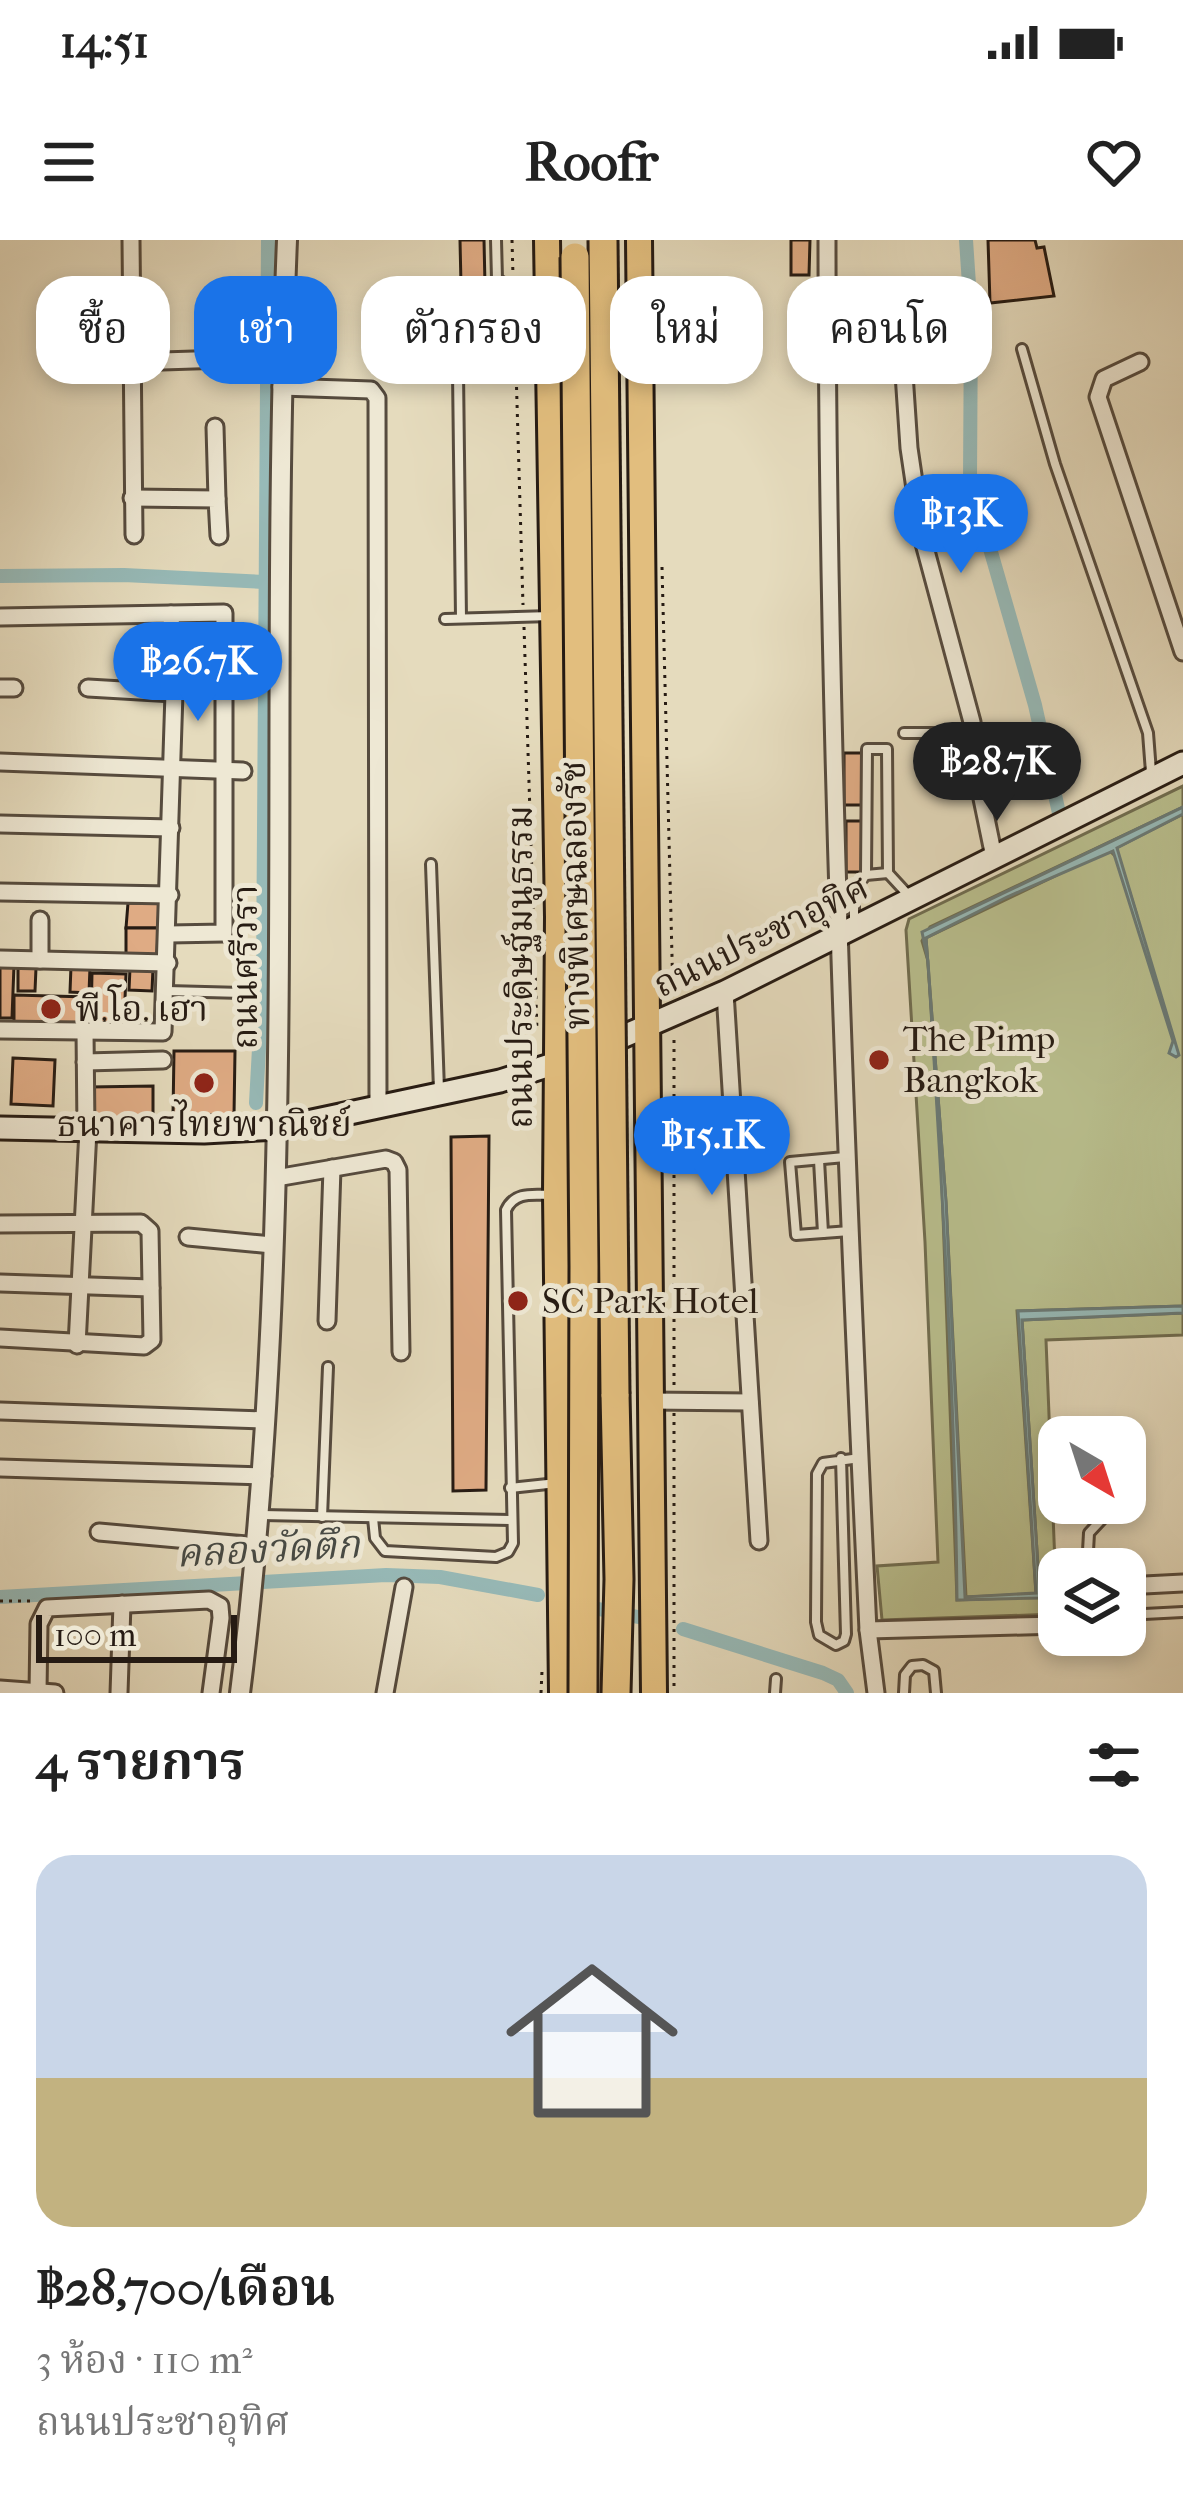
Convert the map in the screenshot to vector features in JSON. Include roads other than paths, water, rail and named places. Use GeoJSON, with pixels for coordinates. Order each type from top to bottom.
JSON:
{"type":"FeatureCollection","features":[{"type":"Feature","properties":{"kind":"highway","name":"ทางพิเศษฉลองรัช"},"geometry":{"type":"LineString","coordinates":[[575,240],[583,1693]]}},
{"type":"Feature","properties":{"kind":"highway","name":"ทางพิเศษฉลองรัช"},"geometry":{"type":"LineString","coordinates":[[603,240],[619,1579],[616,1693]]}},
{"type":"Feature","properties":{"kind":"main road","name":"ถนนประดิษฐ์มนูธรรม"},"geometry":{"type":"LineString","coordinates":[[548,240],[548,276]]}},
{"type":"Feature","properties":{"kind":"main road"},"geometry":{"type":"LineString","coordinates":[[639,240],[648,1183],[661,1401],[654,1693]]}},
{"type":"Feature","properties":{"kind":"main road","name":"ถนนประดิษฐ์มนูธรรม"},"geometry":{"type":"LineString","coordinates":[[549,384],[558,917],[548,1067],[556,1192],[562,1693]]}},
{"type":"Feature","properties":{"kind":"main road","name":"ถนนประชาอุทิศ"},"geometry":{"type":"LineString","coordinates":[[0,1128],[279,1128],[548,1067],[674,1016],[1183,763]]}},
{"type":"Feature","properties":{"kind":"main road"},"geometry":{"type":"LineString","coordinates":[[558,917],[566,935],[587,952],[613,952],[646,914]]}},
{"type":"Feature","properties":{"kind":"main road"},"geometry":{"type":"LineString","coordinates":[[556,1192],[569,1160],[597,1140],[624,1148],[648,1183]]}},
{"type":"Feature","properties":{"kind":"street"},"geometry":{"type":"LineString","coordinates":[[131,240],[131,276]]}},
{"type":"Feature","properties":{"kind":"street","name":"ถนนศรีวรา"},"geometry":{"type":"LineString","coordinates":[[240,1693],[260,1515],[279,1128],[281,387],[287,240]]}},
{"type":"Feature","properties":{"kind":"street"},"geometry":{"type":"LineString","coordinates":[[826,240],[827,554],[845,932],[847,1157],[868,1630],[876,1693]]}},
{"type":"Feature","properties":{"kind":"street"},"geometry":{"type":"LineString","coordinates":[[1140,362],[1104,379],[1098,397],[1183,652]]}},
{"type":"Feature","properties":{"kind":"street"},"geometry":{"type":"LineString","coordinates":[[131,384],[134,535]]}},
{"type":"Feature","properties":{"kind":"street"},"geometry":{"type":"LineString","coordinates":[[905,384],[922,536],[974,733],[994,857]]}},
{"type":"Feature","properties":{"kind":"street"},"geometry":{"type":"LineString","coordinates":[[281,387],[370,390],[377,398],[378,1106]]}},
{"type":"Feature","properties":{"kind":"street"},"geometry":{"type":"LineString","coordinates":[[214,428],[219,536]]}},
{"type":"Feature","properties":{"kind":"street"},"geometry":{"type":"LineString","coordinates":[[132,498],[217,499]]}},
{"type":"Feature","properties":{"kind":"street"},"geometry":{"type":"LineString","coordinates":[[0,617],[224,613],[224,933],[169,934]]}},
{"type":"Feature","properties":{"kind":"street"},"geometry":{"type":"LineString","coordinates":[[0,1030],[164,1032],[174,693],[171,614]]}},
{"type":"Feature","properties":{"kind":"street"},"geometry":{"type":"LineString","coordinates":[[88,688],[174,693]]}},
{"type":"Feature","properties":{"kind":"street"},"geometry":{"type":"LineString","coordinates":[[0,762],[243,771]]}},
{"type":"Feature","properties":{"kind":"street"},"geometry":{"type":"LineString","coordinates":[[0,824],[171,828]]}},
{"type":"Feature","properties":{"kind":"street"},"geometry":{"type":"LineString","coordinates":[[0,892],[170,895]]}},
{"type":"Feature","properties":{"kind":"street"},"geometry":{"type":"LineString","coordinates":[[40,920],[40,960]]}},
{"type":"Feature","properties":{"kind":"street"},"geometry":{"type":"LineString","coordinates":[[0,959],[168,963]]}},
{"type":"Feature","properties":{"kind":"street"},"geometry":{"type":"LineString","coordinates":[[724,992],[759,1541]]}},
{"type":"Feature","properties":{"kind":"street"},"geometry":{"type":"LineString","coordinates":[[76,1345],[87,1130],[86,1031]]}},
{"type":"Feature","properties":{"kind":"street"},"geometry":{"type":"LineString","coordinates":[[86,1062],[163,1060]]}},
{"type":"Feature","properties":{"kind":"street"},"geometry":{"type":"LineString","coordinates":[[276,1178],[386,1159],[394,1162],[398,1169],[401,1352]]}},
{"type":"Feature","properties":{"kind":"street"},"geometry":{"type":"LineString","coordinates":[[327,1322],[332,1168]]}},
{"type":"Feature","properties":{"kind":"street"},"geometry":{"type":"LineString","coordinates":[[0,1224],[141,1223],[150,1232],[152,1340],[144,1346],[0,1338]]}},
{"type":"Feature","properties":{"kind":"street"},"geometry":{"type":"LineString","coordinates":[[188,1237],[272,1245]]}},
{"type":"Feature","properties":{"kind":"street"},"geometry":{"type":"LineString","coordinates":[[0,1283],[152,1288]]}},
{"type":"Feature","properties":{"kind":"street"},"geometry":{"type":"LineString","coordinates":[[661,1401],[750,1402]]}},
{"type":"Feature","properties":{"kind":"street"},"geometry":{"type":"LineString","coordinates":[[0,1412],[265,1420]]}},
{"type":"Feature","properties":{"kind":"street"},"geometry":{"type":"LineString","coordinates":[[0,1468],[262,1476]]}},
{"type":"Feature","properties":{"kind":"street"},"geometry":{"type":"LineString","coordinates":[[99,1532],[257,1546]]}},
{"type":"Feature","properties":{"kind":"street"},"geometry":{"type":"LineString","coordinates":[[1146,1585],[1183,1583]]}},
{"type":"Feature","properties":{"kind":"street"},"geometry":{"type":"LineString","coordinates":[[386,1693],[404,1587]]}},
{"type":"Feature","properties":{"kind":"street"},"geometry":{"type":"LineString","coordinates":[[38,1692],[38,1624],[47,1608],[208,1600],[220,1606],[211,1693]]}},
{"type":"Feature","properties":{"kind":"street"},"geometry":{"type":"LineString","coordinates":[[119,1693],[122,1604]]}},
{"type":"Feature","properties":{"kind":"street"},"geometry":{"type":"LineString","coordinates":[[868,1630],[1038,1626]]}},
{"type":"Feature","properties":{"kind":"street"},"geometry":{"type":"LineString","coordinates":[[0,1689],[55,1693]]}},
{"type":"Feature","properties":{"kind":"lane"},"geometry":{"type":"LineString","coordinates":[[496,240],[496,276]]}},
{"type":"Feature","properties":{"kind":"lane"},"geometry":{"type":"LineString","coordinates":[[1022,349],[1055,464],[1148,733],[1153,758],[1150,779]]}},
{"type":"Feature","properties":{"kind":"lane"},"geometry":{"type":"LineString","coordinates":[[458,384],[461,618]]}},
{"type":"Feature","properties":{"kind":"lane"},"geometry":{"type":"LineString","coordinates":[[445,619],[553,616]]}},
{"type":"Feature","properties":{"kind":"lane"},"geometry":{"type":"LineString","coordinates":[[904,733],[974,733]]}},
{"type":"Feature","properties":{"kind":"lane"},"geometry":{"type":"LineString","coordinates":[[866,875],[867,749],[887,748],[888,873],[911,899]]}},
{"type":"Feature","properties":{"kind":"lane"},"geometry":{"type":"LineString","coordinates":[[431,864],[440,1094]]}},
{"type":"Feature","properties":{"kind":"lane"},"geometry":{"type":"LineString","coordinates":[[845,932],[854,888],[866,875],[888,873]]}},
{"type":"Feature","properties":{"kind":"lane"},"geometry":{"type":"LineString","coordinates":[[167,991],[243,993]]}},
{"type":"Feature","properties":{"kind":"lane"},"geometry":{"type":"LineString","coordinates":[[847,1157],[790,1162],[796,1235],[850,1231]]}},
{"type":"Feature","properties":{"kind":"lane"},"geometry":{"type":"LineString","coordinates":[[819,1160],[823,1233]]}},
{"type":"Feature","properties":{"kind":"lane"},"geometry":{"type":"LineString","coordinates":[[373,1518],[375,1538],[385,1551],[496,1556],[508,1552],[513,1543],[506,1210],[521,1195],[556,1192]]}},
{"type":"Feature","properties":{"kind":"lane"},"geometry":{"type":"LineString","coordinates":[[322,1517],[328,1367]]}},
{"type":"Feature","properties":{"kind":"lane"},"geometry":{"type":"LineString","coordinates":[[841,1458],[846,1634],[836,1645],[820,1635],[816,1622],[818,1474],[823,1463],[841,1458],[860,1458]]}},
{"type":"Feature","properties":{"kind":"lane"},"geometry":{"type":"LineString","coordinates":[[510,1487],[562,1482]]}},
{"type":"Feature","properties":{"kind":"lane"},"geometry":{"type":"LineString","coordinates":[[260,1515],[512,1520]]}},
{"type":"Feature","properties":{"kind":"lane"},"geometry":{"type":"LineString","coordinates":[[1146,1614],[1183,1612]]}},
{"type":"Feature","properties":{"kind":"lane"},"geometry":{"type":"LineString","coordinates":[[904,1693],[905,1675],[912,1666],[923,1665],[934,1671],[936,1693]]}},
{"type":"Feature","properties":{"kind":"lane"},"geometry":{"type":"LineString","coordinates":[[775,1693],[776,1678]]}},
{"type":"Feature","properties":{"kind":"water"},"geometry":{"type":"Polygon","coordinates":[[[1183,807],[1183,814],[1117,848],[1179,1055],[1176,1057],[1169,1053],[1173,1041],[1113,851],[926,938],[928,959],[922,932],[1183,807]]]}},
{"type":"Feature","properties":{"kind":"water"},"geometry":{"type":"Polygon","coordinates":[[[929,979],[946,1202],[965,1597],[1036,1593],[1018,1311],[1183,1306],[1183,1313],[1022,1320],[1038,1598],[957,1600],[950,1360],[929,979]]]}},
{"type":"Feature","properties":{"kind":"waterway"},"geometry":{"type":"LineString","coordinates":[[256,1103],[263,976],[268,240]]}},
{"type":"Feature","properties":{"kind":"waterway"},"geometry":{"type":"LineString","coordinates":[[966,240],[971,314],[970,479],[1035,705],[1059,813]]}},
{"type":"Feature","properties":{"kind":"waterway"},"geometry":{"type":"LineString","coordinates":[[0,576],[124,575],[264,582]]}},
{"type":"Feature","properties":{"kind":"waterway","name":"คลองวัดตึก"},"geometry":{"type":"LineString","coordinates":[[0,1597],[386,1575],[440,1577],[538,1595]]}},
{"type":"Feature","properties":{"kind":"waterway","name":"คลองวัดตึก"},"geometry":{"type":"LineString","coordinates":[[579,1605],[638,1617]]}},
{"type":"Feature","properties":{"kind":"waterway","name":"คลองวัดตึก"},"geometry":{"type":"LineString","coordinates":[[683,1629],[823,1673],[838,1680],[847,1693]]}},
{"type":"Feature","properties":{"kind":"place","name":"พี.โอ. เฮา"},"geometry":{"type":"Point","coordinates":[51,1009]}},
{"type":"Feature","properties":{"kind":"place","name":"The Pimp Bangkok"},"geometry":{"type":"Point","coordinates":[879,1060]}},
{"type":"Feature","properties":{"kind":"place","name":"ธนาคารไทยพาณิชย์"},"geometry":{"type":"Point","coordinates":[204,1083]}},
{"type":"Feature","properties":{"kind":"place","name":"SC Park Hotel"},"geometry":{"type":"Point","coordinates":[518,1301]}}]}
